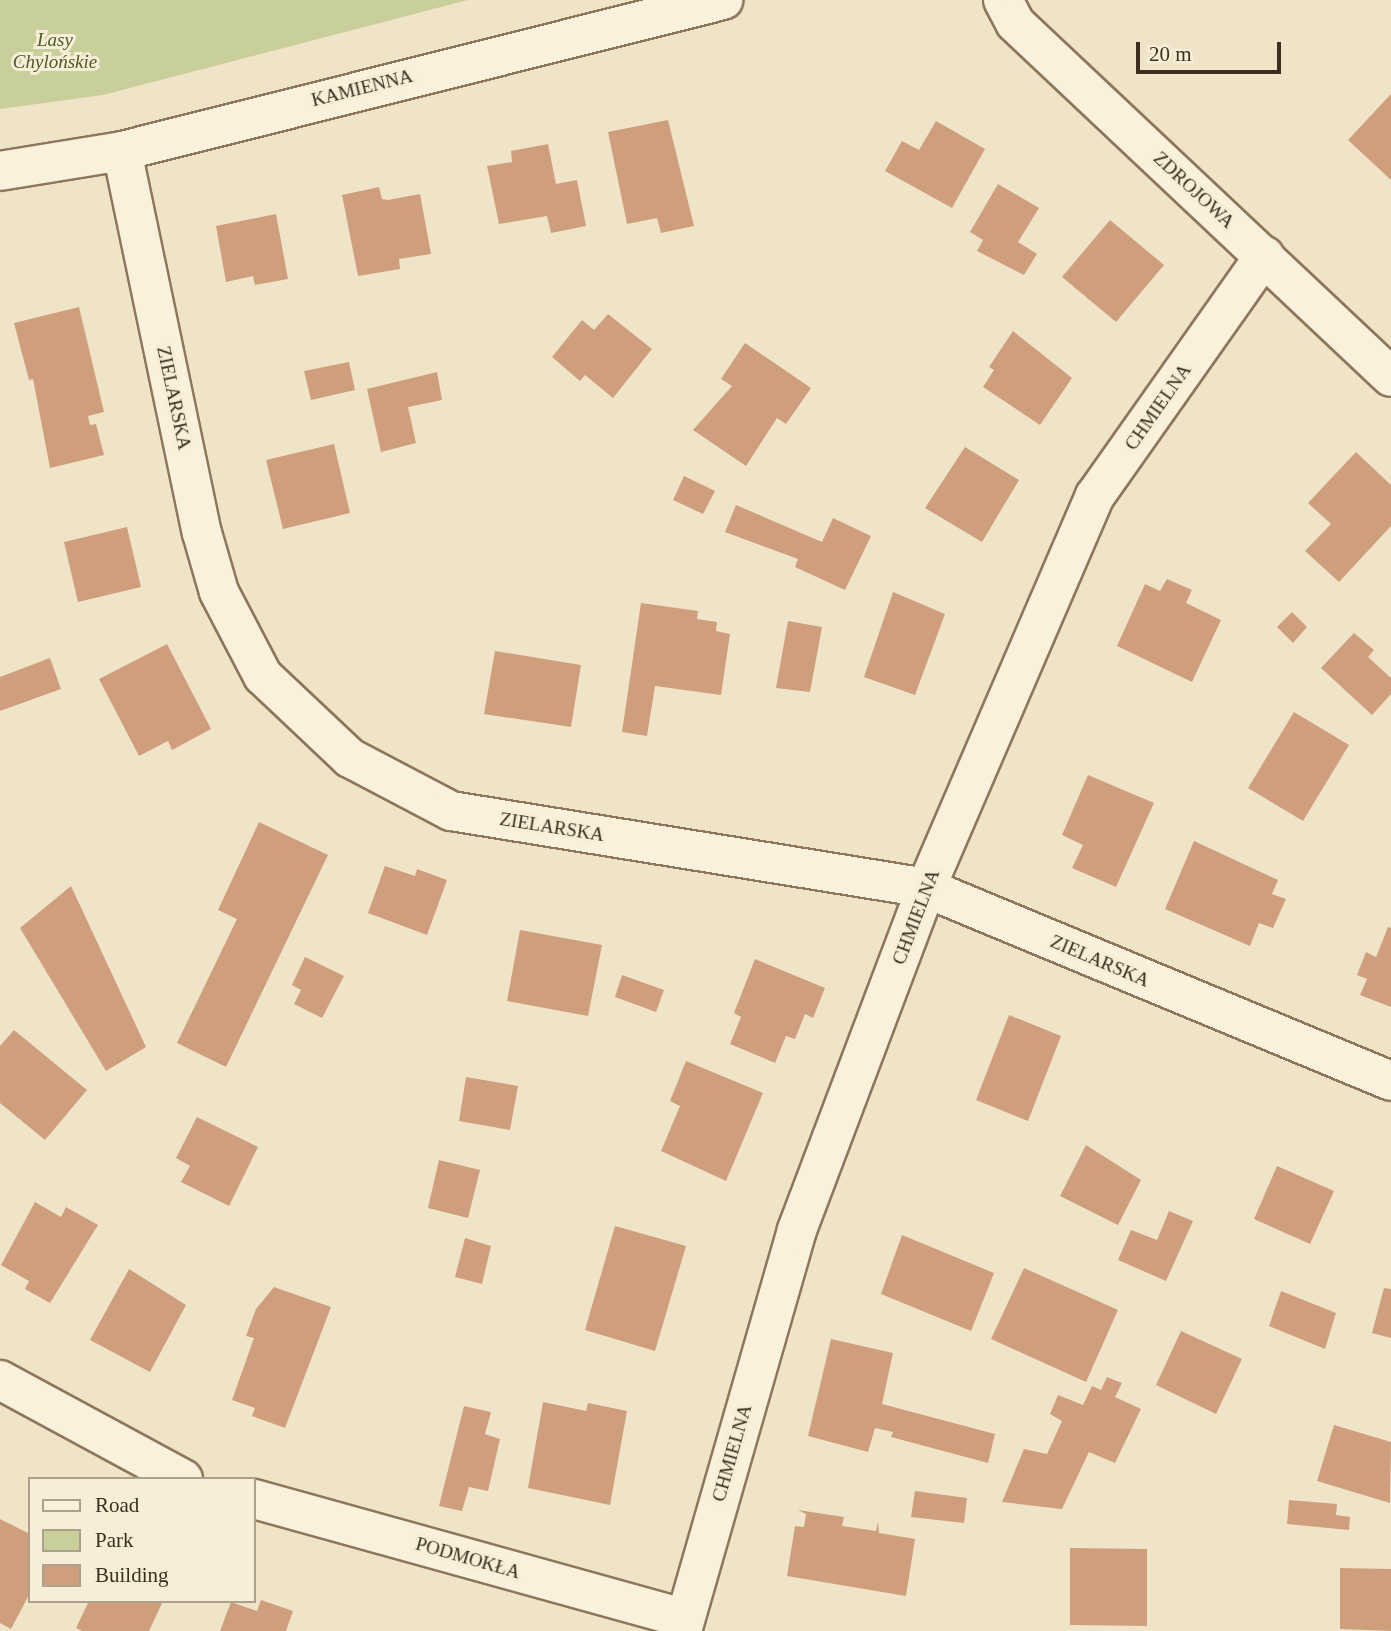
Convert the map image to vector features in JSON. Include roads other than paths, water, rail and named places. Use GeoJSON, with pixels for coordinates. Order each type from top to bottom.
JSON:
{"type":"FeatureCollection","features":[{"type":"Feature","properties":{"kind":"street","name":"KAMIENNA"},"geometry":{"type":"LineString","coordinates":[[0,171],[122,151],[723,0]]}},
{"type":"Feature","properties":{"kind":"street","name":"ZDROJOWA"},"geometry":{"type":"LineString","coordinates":[[1003,0],[1015,23],[1391,377]]}},
{"type":"Feature","properties":{"kind":"street","name":"ZIELARSKA"},"geometry":{"type":"LineString","coordinates":[[122,151],[202,533],[219,593],[263,676],[350,758],[451,811],[926,888],[1391,1082]]}},
{"type":"Feature","properties":{"kind":"street","name":"CHMIELNA"},"geometry":{"type":"LineString","coordinates":[[682,1624],[797,1230],[926,888],[1095,496],[1264,256]]}},
{"type":"Feature","properties":{"kind":"street"},"geometry":{"type":"LineString","coordinates":[[0,1380],[179,1477]]}},
{"type":"Feature","properties":{"kind":"street","name":"PODMOKŁA"},"geometry":{"type":"LineString","coordinates":[[256,1500],[682,1624]]}},
{"type":"Feature","properties":{"kind":"park label","name":"Lasy Chylońskie"},"geometry":{"type":"Point","coordinates":[55,51]}}]}
